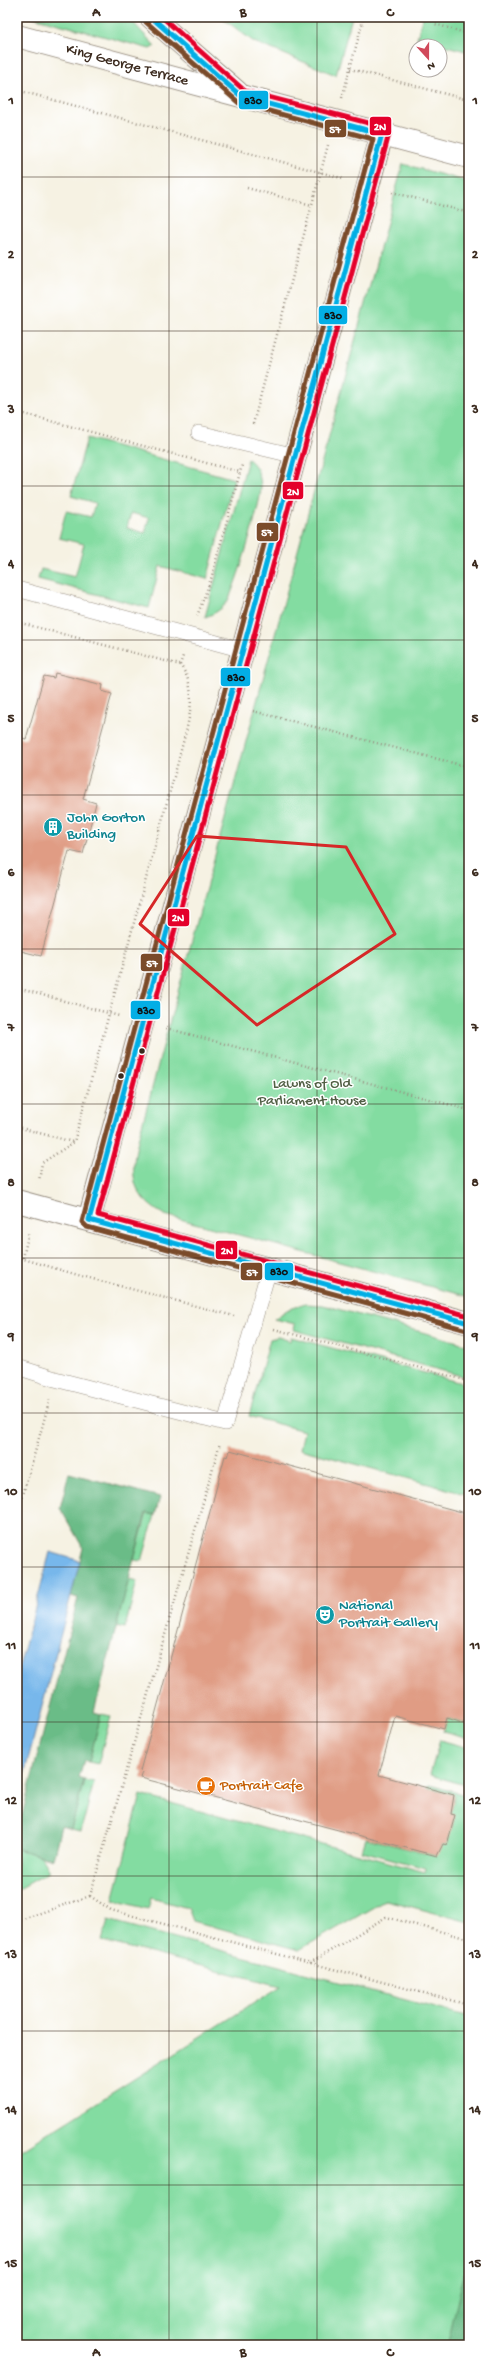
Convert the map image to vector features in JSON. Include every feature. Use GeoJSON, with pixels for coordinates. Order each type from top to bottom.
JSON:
{"type":"FeatureCollection","features":[{"type":"Feature","properties":{"kind":"street"},"geometry":{"type":"LineString","coordinates":[[151,17],[242,96]]}},
{"type":"Feature","properties":{"kind":"street","name":"King George Terrace"},"geometry":{"type":"LineString","coordinates":[[17,36],[469,158]]}},
{"type":"Feature","properties":{"kind":"street"},"geometry":{"type":"LineString","coordinates":[[89,1220],[382,134]]}},
{"type":"Feature","properties":{"kind":"street"},"geometry":{"type":"LineString","coordinates":[[17,1201],[469,1323]]}},
{"type":"Feature","properties":{"kind":"lane"},"geometry":{"type":"LineString","coordinates":[[199,433],[296,456]]}},
{"type":"Feature","properties":{"kind":"lane"},"geometry":{"type":"LineString","coordinates":[[17,589],[243,650]]}},
{"type":"Feature","properties":{"kind":"lane"},"geometry":{"type":"LineString","coordinates":[[17,1367],[55,1380],[225,1423],[268,1269]]}},
{"type":"Feature","properties":{"kind":"path"},"geometry":{"type":"LineString","coordinates":[[180,665],[189,635],[211,579],[320,172],[364,17]]}},
{"type":"Feature","properties":{"kind":"path"},"geometry":{"type":"LineString","coordinates":[[437,17],[435,24],[469,34]]}},
{"type":"Feature","properties":{"kind":"path"},"geometry":{"type":"LineString","coordinates":[[350,69],[469,100]]}},
{"type":"Feature","properties":{"kind":"path"},"geometry":{"type":"LineString","coordinates":[[17,90],[469,213]]}},
{"type":"Feature","properties":{"kind":"path"},"geometry":{"type":"LineString","coordinates":[[247,188],[312,205]]}},
{"type":"Feature","properties":{"kind":"path"},"geometry":{"type":"LineString","coordinates":[[17,412],[240,472]]}},
{"type":"Feature","properties":{"kind":"path"},"geometry":{"type":"LineString","coordinates":[[17,622],[180,665],[186,674],[191,692],[191,708],[74,1142],[42,1163]]}},
{"type":"Feature","properties":{"kind":"path"},"geometry":{"type":"LineString","coordinates":[[228,705],[469,767]]}},
{"type":"Feature","properties":{"kind":"path"},"geometry":{"type":"LineString","coordinates":[[17,988],[469,1110]]}},
{"type":"Feature","properties":{"kind":"path"},"geometry":{"type":"LineString","coordinates":[[17,1127],[74,1142]]}},
{"type":"Feature","properties":{"kind":"path"},"geometry":{"type":"LineString","coordinates":[[17,1256],[78,1275]]}},
{"type":"Feature","properties":{"kind":"path"},"geometry":{"type":"LineString","coordinates":[[17,1516],[55,1380]]}},
{"type":"Feature","properties":{"kind":"path"},"geometry":{"type":"LineString","coordinates":[[90,1896],[221,1440]]}},
{"type":"Feature","properties":{"kind":"path"},"geometry":{"type":"LineString","coordinates":[[17,1921],[90,1896]]}},
{"type":"Feature","properties":{"kind":"path"},"geometry":{"type":"LineString","coordinates":[[90,1896],[111,1910],[469,2006]]}},
{"type":"Feature","properties":{"kind":"path"},"geometry":{"type":"LineString","coordinates":[[310,1963],[386,1917],[469,1939]]}},
{"type":"Feature","properties":{"kind":"highlighted area"},"geometry":{"type":"Polygon","coordinates":[[[197,836],[346,847],[395,934],[257,1025],[140,924],[197,836]]]}},
{"type":"Feature","properties":{"kind":"green space"},"geometry":{"type":"Polygon","coordinates":[[[33,17],[128,17],[155,46],[150,49],[33,17]]]}},
{"type":"Feature","properties":{"kind":"green space"},"geometry":{"type":"Polygon","coordinates":[[[221,17],[352,17],[336,75],[254,42],[221,17]]]}},
{"type":"Feature","properties":{"kind":"green space"},"geometry":{"type":"Polygon","coordinates":[[[423,17],[469,17],[469,52],[448,46],[448,38],[417,38],[423,17]]]}},
{"type":"Feature","properties":{"kind":"green space","name":"Lawns of Old Parliament House"},"geometry":{"type":"Polygon","coordinates":[[[403,164],[469,182],[469,1297],[165,1215],[142,1197],[134,1176],[135,1152],[142,1125],[403,164]]]}},
{"type":"Feature","properties":{"kind":"green space"},"geometry":{"type":"Polygon","coordinates":[[[87,438],[234,479],[207,579],[160,566],[149,608],[38,579],[41,569],[75,577],[84,544],[59,538],[66,511],[91,517],[95,503],[71,496],[87,438]],[[131,513],[127,528],[145,533],[149,518],[131,513]]]}},
{"type":"Feature","properties":{"kind":"green space"},"geometry":{"type":"Polygon","coordinates":[[[248,459],[256,468],[261,484],[260,497],[252,527],[236,581],[227,602],[217,611],[205,617],[248,459]]]}},
{"type":"Feature","properties":{"kind":"green space"},"geometry":{"type":"Polygon","coordinates":[[[305,1304],[323,1305],[469,1345],[469,1378],[294,1330],[295,1324],[274,1319],[287,1310],[305,1304]]]}},
{"type":"Feature","properties":{"kind":"green space"},"geometry":{"type":"Polygon","coordinates":[[[278,1337],[290,1341],[291,1337],[469,1385],[469,1495],[300,1449],[304,1431],[249,1416],[270,1339],[278,1337]]]}},
{"type":"Feature","properties":{"kind":"green space"},"geometry":{"type":"Polygon","coordinates":[[[69,1473],[160,1497],[155,1515],[146,1513],[94,1712],[101,1714],[89,1762],[84,1761],[79,1778],[84,1780],[71,1829],[61,1826],[53,1859],[17,1849],[17,1835],[78,1598],[71,1596],[83,1548],[60,1508],[69,1473]]]}},
{"type":"Feature","properties":{"kind":"green space"},"geometry":{"type":"Polygon","coordinates":[[[147,1513],[155,1515],[142,1561],[134,1560],[147,1513]]]}},
{"type":"Feature","properties":{"kind":"green space"},"geometry":{"type":"Polygon","coordinates":[[[129,1579],[137,1581],[125,1628],[116,1626],[129,1579]]]}},
{"type":"Feature","properties":{"kind":"green space"},"geometry":{"type":"Polygon","coordinates":[[[101,1714],[111,1716],[98,1764],[89,1762],[101,1714]]]}},
{"type":"Feature","properties":{"kind":"green space"},"geometry":{"type":"Polygon","coordinates":[[[447,1718],[469,1725],[469,1739],[443,1732],[447,1718]]]}},
{"type":"Feature","properties":{"kind":"green space"},"geometry":{"type":"Polygon","coordinates":[[[440,1740],[469,1748],[469,1786],[430,1775],[440,1740]]]}},
{"type":"Feature","properties":{"kind":"green space"},"geometry":{"type":"Polygon","coordinates":[[[84,1780],[94,1782],[81,1831],[71,1829],[84,1780]]]}},
{"type":"Feature","properties":{"kind":"green space"},"geometry":{"type":"Polygon","coordinates":[[[429,1785],[469,1796],[469,1922],[386,1900],[299,1950],[193,1921],[188,1908],[151,1898],[148,1909],[113,1900],[141,1795],[425,1872],[426,1868],[362,1851],[366,1838],[436,1856],[443,1844],[447,1845],[455,1815],[451,1814],[454,1795],[428,1788],[429,1785]]]}},
{"type":"Feature","properties":{"kind":"green space"},"geometry":{"type":"Polygon","coordinates":[[[17,1849],[41,1856],[49,1872],[17,1890],[17,1849]]]}},
{"type":"Feature","properties":{"kind":"green space"},"geometry":{"type":"Polygon","coordinates":[[[108,1920],[469,2017],[469,2345],[17,2345],[17,2153],[281,1986],[102,1941],[108,1920]]]}},
{"type":"Feature","properties":{"kind":"green space"},"geometry":{"type":"Polygon","coordinates":[[[469,2254],[469,2345],[447,2345],[469,2254]]]}},
{"type":"Feature","properties":{"kind":"water"},"geometry":{"type":"Polygon","coordinates":[[[50,1552],[80,1561],[17,1802],[17,1675],[50,1552]]]}},
{"type":"Feature","properties":{"kind":"building","name":"John Gorton Building"},"geometry":{"type":"Polygon","coordinates":[[[55,673],[103,685],[102,691],[112,694],[83,799],[96,803],[83,854],[69,851],[41,956],[17,950],[17,737],[26,739],[44,676],[54,678],[55,673]]]}},
{"type":"Feature","properties":{"kind":"building","name":"National Portrait Gallery"},"geometry":{"type":"Polygon","coordinates":[[[230,1450],[469,1514],[469,1725],[447,1718],[444,1729],[395,1716],[379,1775],[454,1795],[451,1814],[455,1815],[447,1845],[443,1844],[437,1856],[141,1778],[143,1772],[140,1771],[225,1456],[228,1457],[230,1450]]]}},
{"type":"Feature","properties":{"kind":"transit line","name":"830"},"geometry":{"type":"LineString","coordinates":[[151,17],[242,97],[382,134]]}},
{"type":"Feature","properties":{"kind":"transit line","name":"2N"},"geometry":{"type":"LineString","coordinates":[[162,17],[245,91],[384,127],[389,134],[98,1215],[469,1316]]}},
{"type":"Feature","properties":{"kind":"transit line","name":"57"},"geometry":{"type":"LineString","coordinates":[[146,22],[239,103],[373,139],[82,1222],[87,1227],[467,1330]]}},
{"type":"Feature","properties":{"kind":"transit line","name":"830"},"geometry":{"type":"LineString","coordinates":[[89,1220],[382,134]]}},
{"type":"Feature","properties":{"kind":"transit line","name":"830"},"geometry":{"type":"LineString","coordinates":[[89,1220],[469,1323]]}},
{"type":"Feature","properties":{"kind":"place","name":"John Gorton Building"},"geometry":{"type":"Point","coordinates":[53,827]}},
{"type":"Feature","properties":{"kind":"place","name":"National Portrait Gallery"},"geometry":{"type":"Point","coordinates":[325,1615]}},
{"type":"Feature","properties":{"kind":"place","name":"Portrait Cafe"},"geometry":{"type":"Point","coordinates":[206,1786]}}]}
